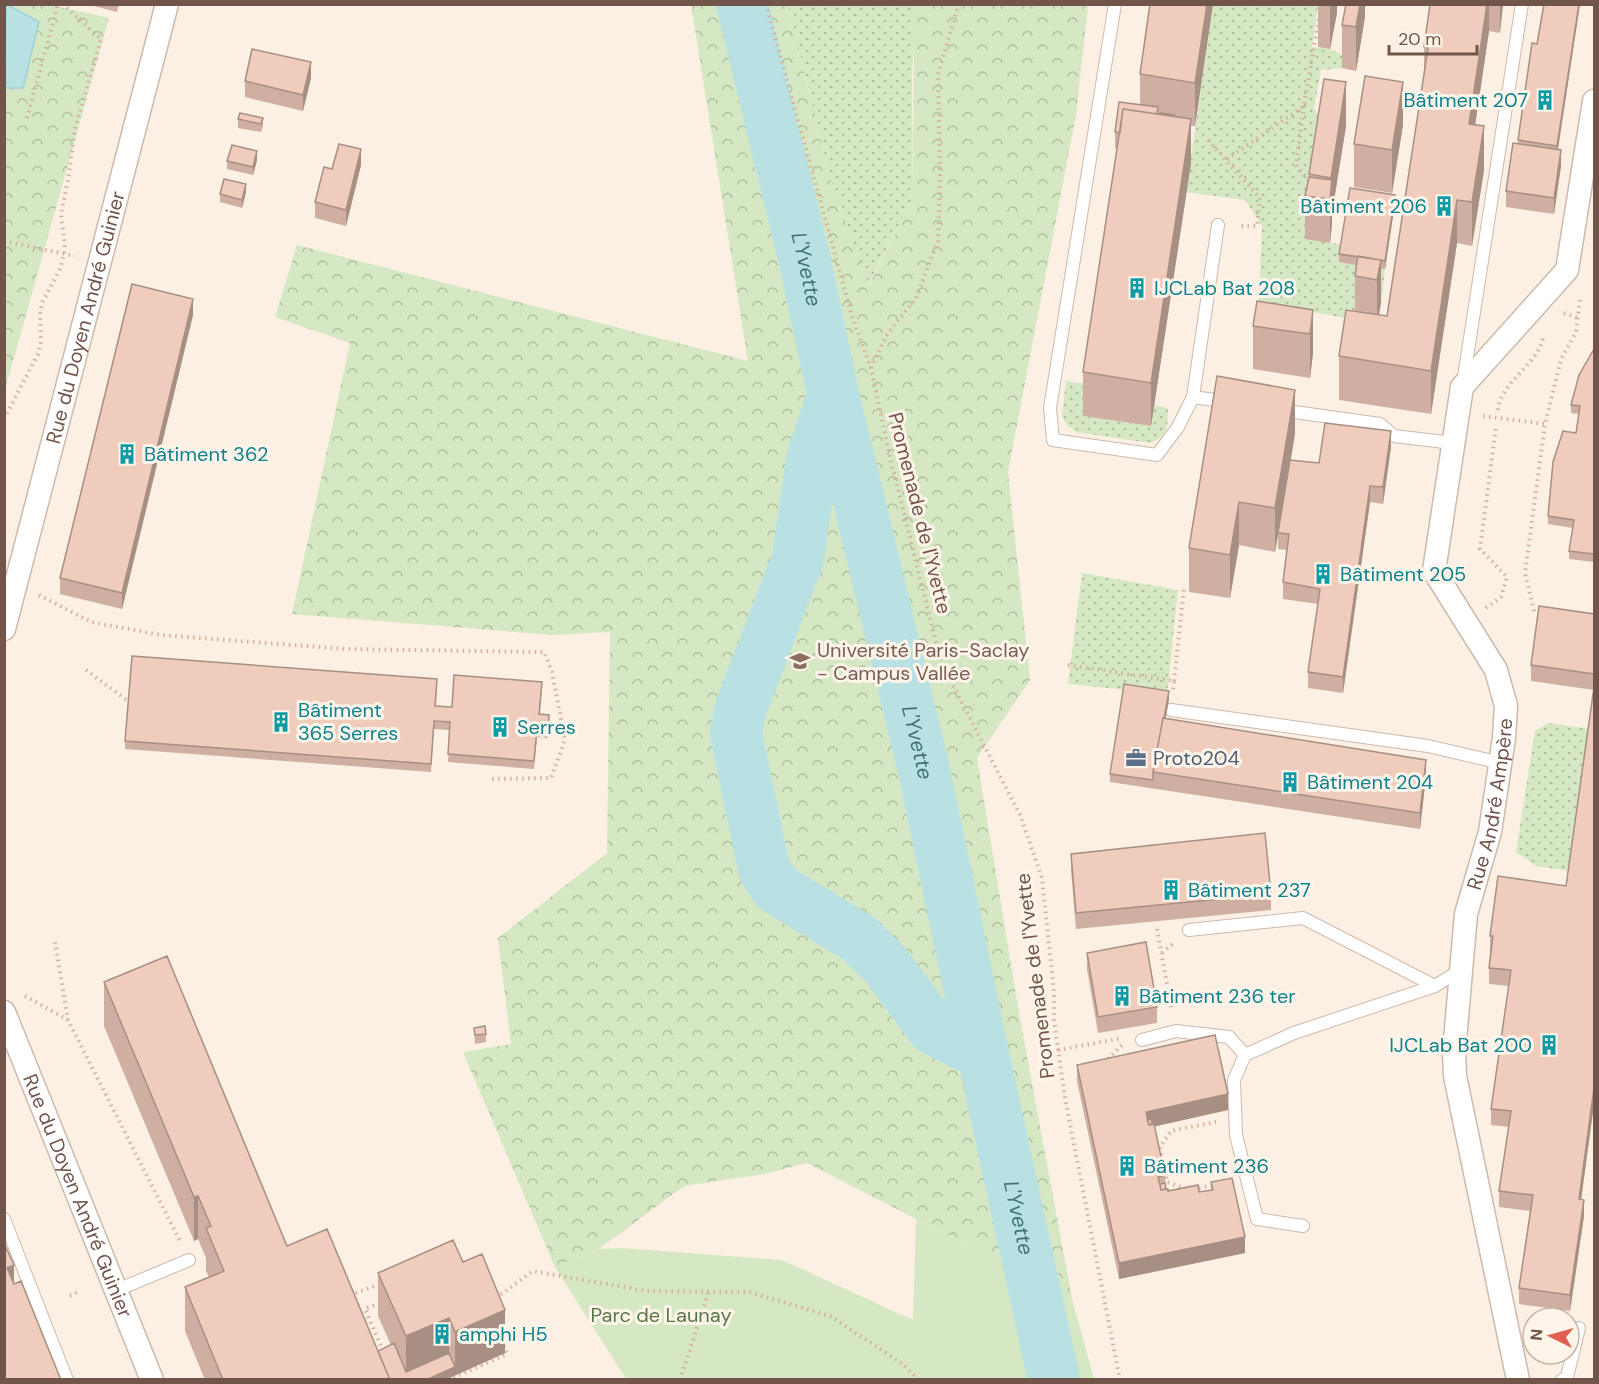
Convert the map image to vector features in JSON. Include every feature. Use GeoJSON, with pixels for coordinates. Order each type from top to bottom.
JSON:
{"type":"FeatureCollection","features":[{"type":"Feature","properties":{"kind":"street","name":"Rue du Doyen André Guinier"},"geometry":{"type":"LineString","coordinates":[[4,629],[167,4]]}},
{"type":"Feature","properties":{"kind":"street"},"geometry":{"type":"LineString","coordinates":[[1462,387],[1567,270],[1594,101]]}},
{"type":"Feature","properties":{"kind":"street","name":"Rue André Ampère"},"geometry":{"type":"LineString","coordinates":[[1462,387],[1434,571],[1496,670],[1506,706],[1501,763],[1490,832],[1466,914],[1454,1052],[1455,1076],[1518,1380]]}},
{"type":"Feature","properties":{"kind":"street","name":"Rue du Doyen André Guinier"},"geometry":{"type":"LineString","coordinates":[[4,1012],[152,1380]]}},
{"type":"Feature","properties":{"kind":"lane"},"geometry":{"type":"LineString","coordinates":[[1115,4],[1050,408],[1053,440],[1157,455],[1178,427],[1192,397],[1224,225]]}},
{"type":"Feature","properties":{"kind":"lane"},"geometry":{"type":"LineString","coordinates":[[1462,387],[1522,4]]}},
{"type":"Feature","properties":{"kind":"lane"},"geometry":{"type":"LineString","coordinates":[[1192,397],[1243,404]]}},
{"type":"Feature","properties":{"kind":"lane"},"geometry":{"type":"LineString","coordinates":[[1266,408],[1380,424],[1394,436],[1453,443]]}},
{"type":"Feature","properties":{"kind":"lane"},"geometry":{"type":"LineString","coordinates":[[1171,710],[1428,746],[1501,763]]}},
{"type":"Feature","properties":{"kind":"lane"},"geometry":{"type":"LineString","coordinates":[[1189,930],[1303,918],[1435,986]]}},
{"type":"Feature","properties":{"kind":"lane"},"geometry":{"type":"LineString","coordinates":[[1302,1226],[1257,1219],[1236,1135],[1234,1080],[1245,1055],[1294,1033],[1435,986],[1462,969]]}},
{"type":"Feature","properties":{"kind":"lane"},"geometry":{"type":"LineString","coordinates":[[1136,1038],[1176,1031],[1229,1037],[1245,1055]]}},
{"type":"Feature","properties":{"kind":"lane"},"geometry":{"type":"LineString","coordinates":[[4,1219],[67,1380]]}},
{"type":"Feature","properties":{"kind":"lane"},"geometry":{"type":"LineString","coordinates":[[117,1290],[189,1260]]}},
{"type":"Feature","properties":{"kind":"lane"},"geometry":{"type":"LineString","coordinates":[[1562,1380],[1567,1377],[1570,1366]]}},
{"type":"Feature","properties":{"kind":"path"},"geometry":{"type":"LineString","coordinates":[[4,419],[39,354],[43,301],[60,269],[65,249],[61,214],[69,180],[75,129],[101,39],[60,4],[27,117]]}},
{"type":"Feature","properties":{"kind":"path","name":"Promenade de l'Yvette"},"geometry":{"type":"LineString","coordinates":[[766,4],[852,316],[871,368],[888,449],[941,662],[1020,815],[1042,878],[1054,992],[1054,1021],[1065,1098],[1120,1380]]}},
{"type":"Feature","properties":{"kind":"path"},"geometry":{"type":"LineString","coordinates":[[871,368],[886,336],[916,298],[938,241],[940,179],[938,74],[960,4]]}},
{"type":"Feature","properties":{"kind":"path"},"geometry":{"type":"LineString","coordinates":[[1314,186],[1296,165],[1319,16]]}},
{"type":"Feature","properties":{"kind":"path"},"geometry":{"type":"LineString","coordinates":[[1227,159],[1304,106]]}},
{"type":"Feature","properties":{"kind":"path"},"geometry":{"type":"LineString","coordinates":[[1208,140],[1260,198],[1257,226],[1224,225]]}},
{"type":"Feature","properties":{"kind":"path"},"geometry":{"type":"LineString","coordinates":[[4,242],[64,255],[100,259]]}},
{"type":"Feature","properties":{"kind":"path"},"geometry":{"type":"LineString","coordinates":[[1534,611],[1525,573],[1545,424],[1561,359],[1576,332],[1580,298]]}},
{"type":"Feature","properties":{"kind":"path"},"geometry":{"type":"LineString","coordinates":[[1562,312],[1578,318]]}},
{"type":"Feature","properties":{"kind":"path"},"geometry":{"type":"LineString","coordinates":[[1498,410],[1499,398],[1540,350],[1545,332]]}},
{"type":"Feature","properties":{"kind":"path"},"geometry":{"type":"LineString","coordinates":[[1481,416],[1545,424]]}},
{"type":"Feature","properties":{"kind":"path"},"geometry":{"type":"LineString","coordinates":[[1486,609],[1502,597],[1507,577],[1480,549],[1496,427]]}},
{"type":"Feature","properties":{"kind":"path"},"geometry":{"type":"LineString","coordinates":[[1171,710],[1184,588]]}},
{"type":"Feature","properties":{"kind":"path"},"geometry":{"type":"LineString","coordinates":[[36,593],[92,622],[161,635],[346,649],[544,652],[552,672],[565,740],[551,778],[488,779]]}},
{"type":"Feature","properties":{"kind":"path"},"geometry":{"type":"LineString","coordinates":[[1068,665],[1174,681]]}},
{"type":"Feature","properties":{"kind":"path"},"geometry":{"type":"LineString","coordinates":[[86,670],[128,701]]}},
{"type":"Feature","properties":{"kind":"path"},"geometry":{"type":"LineString","coordinates":[[1157,929],[1176,1031]]}},
{"type":"Feature","properties":{"kind":"path"},"geometry":{"type":"LineString","coordinates":[[55,942],[68,1020],[189,1260]]}},
{"type":"Feature","properties":{"kind":"path"},"geometry":{"type":"LineString","coordinates":[[21,993],[68,1020]]}},
{"type":"Feature","properties":{"kind":"path"},"geometry":{"type":"LineString","coordinates":[[1058,1050],[1136,1038]]}},
{"type":"Feature","properties":{"kind":"path"},"geometry":{"type":"LineString","coordinates":[[1107,1068],[1106,1062],[1136,1038]]}},
{"type":"Feature","properties":{"kind":"path"},"geometry":{"type":"LineString","coordinates":[[1218,1185],[1187,1190],[1167,1182],[1161,1147],[1171,1131],[1227,1119]]}},
{"type":"Feature","properties":{"kind":"path"},"geometry":{"type":"LineString","coordinates":[[495,1298],[533,1271],[647,1291],[749,1292],[830,1316],[903,1364],[919,1380]]}},
{"type":"Feature","properties":{"kind":"path"},"geometry":{"type":"LineString","coordinates":[[348,1296],[385,1282]]}},
{"type":"Feature","properties":{"kind":"path"},"geometry":{"type":"LineString","coordinates":[[680,1380],[709,1291]]}},
{"type":"Feature","properties":{"kind":"path"},"geometry":{"type":"LineString","coordinates":[[70,1296],[78,1292]]}},
{"type":"Feature","properties":{"kind":"path"},"geometry":{"type":"LineString","coordinates":[[386,1359],[365,1309],[392,1298]]}},
{"type":"Feature","properties":{"kind":"path"},"geometry":{"type":"LineString","coordinates":[[448,1380],[507,1354],[503,1345]]}},
{"type":"Feature","properties":{"kind":"green space"},"geometry":{"type":"Polygon","coordinates":[[[5,5],[51,5],[109,18],[5,390],[5,5]]]}},
{"type":"Feature","properties":{"kind":"green space"},"geometry":{"type":"Polygon","coordinates":[[[691,5],[788,5],[833,189],[869,285],[913,198],[914,5],[1088,5],[1076,115],[1008,472],[1030,680],[977,758],[1018,1007],[1072,1299],[807,1163],[764,1174],[684,1186],[599,1249],[555,1267],[463,1052],[511,1044],[498,938],[607,853],[610,632],[552,635],[292,614],[350,343],[275,317],[297,245],[748,361],[691,5]]]}},
{"type":"Feature","properties":{"kind":"green space"},"geometry":{"type":"Polygon","coordinates":[[[788,5],[916,5],[912,77],[913,198],[868,285],[833,189],[788,5]]]}},
{"type":"Feature","properties":{"kind":"green space"},"geometry":{"type":"Polygon","coordinates":[[[1213,5],[1318,5],[1312,47],[1330,49],[1344,56],[1342,68],[1321,70],[1314,109],[1324,122],[1330,243],[1343,244],[1340,262],[1385,269],[1381,303],[1358,300],[1355,320],[1303,310],[1257,345],[1262,226],[1245,200],[1186,192],[1213,5]]]}},
{"type":"Feature","properties":{"kind":"green space"},"geometry":{"type":"Polygon","coordinates":[[[1066,381],[1088,384],[1083,416],[1150,426],[1154,405],[1168,408],[1166,430],[1161,437],[1150,443],[1076,432],[1066,424],[1062,416],[1066,381]]]}},
{"type":"Feature","properties":{"kind":"green space"},"geometry":{"type":"Polygon","coordinates":[[[1082,573],[1178,590],[1167,694],[1068,684],[1082,573]]]}},
{"type":"Feature","properties":{"kind":"green space"},"geometry":{"type":"Polygon","coordinates":[[[1548,723],[1591,729],[1569,871],[1536,866],[1516,852],[1535,731],[1548,723]]]}},
{"type":"Feature","properties":{"kind":"green space","name":"Parc de Launay"},"geometry":{"type":"Polygon","coordinates":[[[916,1219],[1072,1299],[1094,1379],[626,1379],[555,1267],[599,1249],[622,1248],[782,1260],[913,1320],[916,1219]]]}},
{"type":"Feature","properties":{"kind":"water"},"geometry":{"type":"Polygon","coordinates":[[[6,4],[39,22],[23,88],[5,88],[6,4]]]}},
{"type":"Feature","properties":{"kind":"building"},"geometry":{"type":"Polygon","coordinates":[[[1150,4],[1207,4],[1195,83],[1140,74],[1150,4]]]}},
{"type":"Feature","properties":{"kind":"building"},"geometry":{"type":"Polygon","coordinates":[[[1346,4],[1360,4],[1356,27],[1342,25],[1346,4]]]}},
{"type":"Feature","properties":{"kind":"building","name":"Bâtiment 206"},"geometry":{"type":"Polygon","coordinates":[[[1430,4],[1487,4],[1469,124],[1484,126],[1472,202],[1457,200],[1431,371],[1339,356],[1346,310],[1387,316],[1428,48],[1424,47],[1430,4]]]}},
{"type":"Feature","properties":{"kind":"building","name":"Bâtiment 207"},"geometry":{"type":"Polygon","coordinates":[[[1544,4],[1579,4],[1557,146],[1518,140],[1532,43],[1537,44],[1544,4]]]}},
{"type":"Feature","properties":{"kind":"building"},"geometry":{"type":"Polygon","coordinates":[[[252,49],[311,62],[303,95],[245,81],[252,49]]]}},
{"type":"Feature","properties":{"kind":"building"},"geometry":{"type":"Polygon","coordinates":[[[1365,76],[1403,82],[1392,150],[1354,144],[1365,76]]]}},
{"type":"Feature","properties":{"kind":"building"},"geometry":{"type":"Polygon","coordinates":[[[1324,79],[1346,82],[1331,178],[1309,174],[1324,79]]]}},
{"type":"Feature","properties":{"kind":"building"},"geometry":{"type":"Polygon","coordinates":[[[1119,102],[1158,107],[1157,114],[1123,109],[1120,133],[1115,132],[1119,102]]]}},
{"type":"Feature","properties":{"kind":"building","name":"IJCLab Bat 208"},"geometry":{"type":"Polygon","coordinates":[[[1123,109],[1191,119],[1151,383],[1083,372],[1123,109]]]}},
{"type":"Feature","properties":{"kind":"building"},"geometry":{"type":"Polygon","coordinates":[[[240,113],[263,118],[261,124],[238,119],[240,113]]]}},
{"type":"Feature","properties":{"kind":"building"},"geometry":{"type":"Polygon","coordinates":[[[1513,143],[1561,150],[1554,198],[1506,191],[1513,143]]]}},
{"type":"Feature","properties":{"kind":"building"},"geometry":{"type":"Polygon","coordinates":[[[339,144],[361,149],[346,210],[315,202],[324,167],[332,169],[339,144]]]}},
{"type":"Feature","properties":{"kind":"building"},"geometry":{"type":"Polygon","coordinates":[[[232,145],[257,151],[253,167],[227,161],[232,145]]]}},
{"type":"Feature","properties":{"kind":"building"},"geometry":{"type":"Polygon","coordinates":[[[1309,177],[1332,180],[1330,199],[1305,196],[1309,177]]]}},
{"type":"Feature","properties":{"kind":"building"},"geometry":{"type":"Polygon","coordinates":[[[224,179],[246,184],[242,200],[220,194],[224,179]]]}},
{"type":"Feature","properties":{"kind":"building"},"geometry":{"type":"Polygon","coordinates":[[[1350,188],[1395,195],[1385,261],[1339,254],[1350,188]]]}},
{"type":"Feature","properties":{"kind":"building"},"geometry":{"type":"Polygon","coordinates":[[[1358,256],[1381,260],[1377,280],[1355,276],[1358,256]]]}},
{"type":"Feature","properties":{"kind":"building","name":"Bâtiment 362"},"geometry":{"type":"Polygon","coordinates":[[[132,284],[193,299],[122,593],[60,578],[132,284]]]}},
{"type":"Feature","properties":{"kind":"building"},"geometry":{"type":"Polygon","coordinates":[[[1257,301],[1313,310],[1310,334],[1253,326],[1257,301]]]}},
{"type":"Feature","properties":{"kind":"building"},"geometry":{"type":"Polygon","coordinates":[[[1594,349],[1594,554],[1569,551],[1574,520],[1548,516],[1553,462],[1563,431],[1576,433],[1580,406],[1571,405],[1579,375],[1594,349]]]}},
{"type":"Feature","properties":{"kind":"building"},"geometry":{"type":"Polygon","coordinates":[[[1217,376],[1295,390],[1275,508],[1239,502],[1230,555],[1189,548],[1217,376]]]}},
{"type":"Feature","properties":{"kind":"building","name":"Bâtiment 205"},"geometry":{"type":"Polygon","coordinates":[[[1325,423],[1391,431],[1383,487],[1370,486],[1343,677],[1308,672],[1320,589],[1283,582],[1289,534],[1278,533],[1290,460],[1319,463],[1325,423]]]}},
{"type":"Feature","properties":{"kind":"building"},"geometry":{"type":"Polygon","coordinates":[[[1539,606],[1594,614],[1594,674],[1531,665],[1539,606]]]}},
{"type":"Feature","properties":{"kind":"building","name":"Bâtiment 365 Serres"},"geometry":{"type":"Polygon","coordinates":[[[132,656],[437,679],[435,706],[452,707],[454,675],[542,682],[539,714],[549,715],[548,730],[537,729],[534,761],[448,754],[450,722],[434,721],[431,764],[125,741],[132,656]]]}},
{"type":"Feature","properties":{"kind":"building","name":"Proto204"},"geometry":{"type":"Polygon","coordinates":[[[1124,684],[1169,691],[1153,780],[1110,774],[1124,684]]]}},
{"type":"Feature","properties":{"kind":"building","name":"IJCLab Bat 200"},"geometry":{"type":"Polygon","coordinates":[[[1594,687],[1594,1088],[1579,1199],[1584,1200],[1570,1295],[1519,1288],[1533,1195],[1499,1191],[1511,1111],[1491,1109],[1511,970],[1489,968],[1493,936],[1490,936],[1498,876],[1566,886],[1594,687]]]}},
{"type":"Feature","properties":{"kind":"building","name":"Bâtiment 204"},"geometry":{"type":"Polygon","coordinates":[[[1163,718],[1426,760],[1420,813],[1153,772],[1163,718]]]}},
{"type":"Feature","properties":{"kind":"building","name":"Bâtiment 237"},"geometry":{"type":"Polygon","coordinates":[[[1265,833],[1271,894],[1076,913],[1071,854],[1265,833]]]}},
{"type":"Feature","properties":{"kind":"building","name":"Bâtiment 236 ter"},"geometry":{"type":"Polygon","coordinates":[[[1146,942],[1157,1007],[1098,1017],[1087,953],[1146,942]]]}},
{"type":"Feature","properties":{"kind":"building"},"geometry":{"type":"Polygon","coordinates":[[[167,956],[287,1246],[327,1229],[390,1380],[223,1380],[185,1287],[224,1271],[206,1228],[211,1226],[198,1196],[194,1197],[104,982],[167,956]]]}},
{"type":"Feature","properties":{"kind":"building"},"geometry":{"type":"Polygon","coordinates":[[[485,1026],[486,1034],[475,1035],[474,1028],[485,1026]]]}},
{"type":"Feature","properties":{"kind":"building","name":"Bâtiment 236"},"geometry":{"type":"Polygon","coordinates":[[[1215,1035],[1228,1094],[1146,1112],[1149,1125],[1154,1124],[1165,1175],[1158,1177],[1161,1190],[1168,1189],[1168,1191],[1198,1185],[1199,1192],[1213,1190],[1211,1182],[1232,1178],[1245,1237],[1119,1263],[1077,1065],[1215,1035]]]}},
{"type":"Feature","properties":{"kind":"building"},"geometry":{"type":"Polygon","coordinates":[[[1165,1183],[1166,1189],[1161,1190],[1160,1184],[1165,1183]]]}},
{"type":"Feature","properties":{"kind":"building"},"geometry":{"type":"Polygon","coordinates":[[[453,1240],[463,1262],[482,1254],[505,1310],[455,1332],[449,1318],[406,1336],[378,1273],[453,1240]]]}},
{"type":"Feature","properties":{"kind":"building"},"geometry":{"type":"Polygon","coordinates":[[[4,1243],[14,1265],[7,1268],[14,1284],[21,1281],[61,1380],[4,1380],[4,1243]]]}},
{"type":"Feature","properties":{"kind":"building"},"geometry":{"type":"Polygon","coordinates":[[[394,1343],[406,1372],[449,1353],[455,1367],[426,1380],[390,1380],[378,1351],[394,1343]]]}},
{"type":"Feature","properties":{"kind":"waterway","name":"L'Yvette"},"geometry":{"type":"LineString","coordinates":[[742,4],[804,257],[833,394],[924,770],[1054,1380]]}},
{"type":"Feature","properties":{"kind":"waterway"},"geometry":{"type":"LineString","coordinates":[[833,395],[812,459],[798,558],[740,711],[736,733],[764,869],[776,888],[858,938],[885,964],[933,1029],[983,1054]]}},
{"type":"Feature","properties":{"kind":"place","name":"Bâtiment 207"},"geometry":{"type":"Point","coordinates":[1545,100]}},
{"type":"Feature","properties":{"kind":"place","name":"Bâtiment 206"},"geometry":{"type":"Point","coordinates":[1444,206]}},
{"type":"Feature","properties":{"kind":"place","name":"IJCLab Bat 208"},"geometry":{"type":"Point","coordinates":[1137,288]}},
{"type":"Feature","properties":{"kind":"place","name":"Bâtiment 362"},"geometry":{"type":"Point","coordinates":[127,454]}},
{"type":"Feature","properties":{"kind":"place","name":"Bâtiment 205"},"geometry":{"type":"Point","coordinates":[1323,574]}},
{"type":"Feature","properties":{"kind":"place","name":"Université Paris-Saclay - Campus Vallée"},"geometry":{"type":"Point","coordinates":[800,661]}},
{"type":"Feature","properties":{"kind":"place","name":"Bâtiment 365 Serres"},"geometry":{"type":"Point","coordinates":[281,722]}},
{"type":"Feature","properties":{"kind":"place","name":"Serres"},"geometry":{"type":"Point","coordinates":[500,727]}},
{"type":"Feature","properties":{"kind":"place","name":"Proto204"},"geometry":{"type":"Point","coordinates":[1136,758]}},
{"type":"Feature","properties":{"kind":"place","name":"Bâtiment 204"},"geometry":{"type":"Point","coordinates":[1290,782]}},
{"type":"Feature","properties":{"kind":"place","name":"Bâtiment 237"},"geometry":{"type":"Point","coordinates":[1171,890]}},
{"type":"Feature","properties":{"kind":"place","name":"Bâtiment 236 ter"},"geometry":{"type":"Point","coordinates":[1122,996]}},
{"type":"Feature","properties":{"kind":"place","name":"IJCLab Bat 200"},"geometry":{"type":"Point","coordinates":[1549,1045]}},
{"type":"Feature","properties":{"kind":"place","name":"Bâtiment 236"},"geometry":{"type":"Point","coordinates":[1127,1166]}},
{"type":"Feature","properties":{"kind":"place","name":"amphi H5"},"geometry":{"type":"Point","coordinates":[442,1334]}}]}
